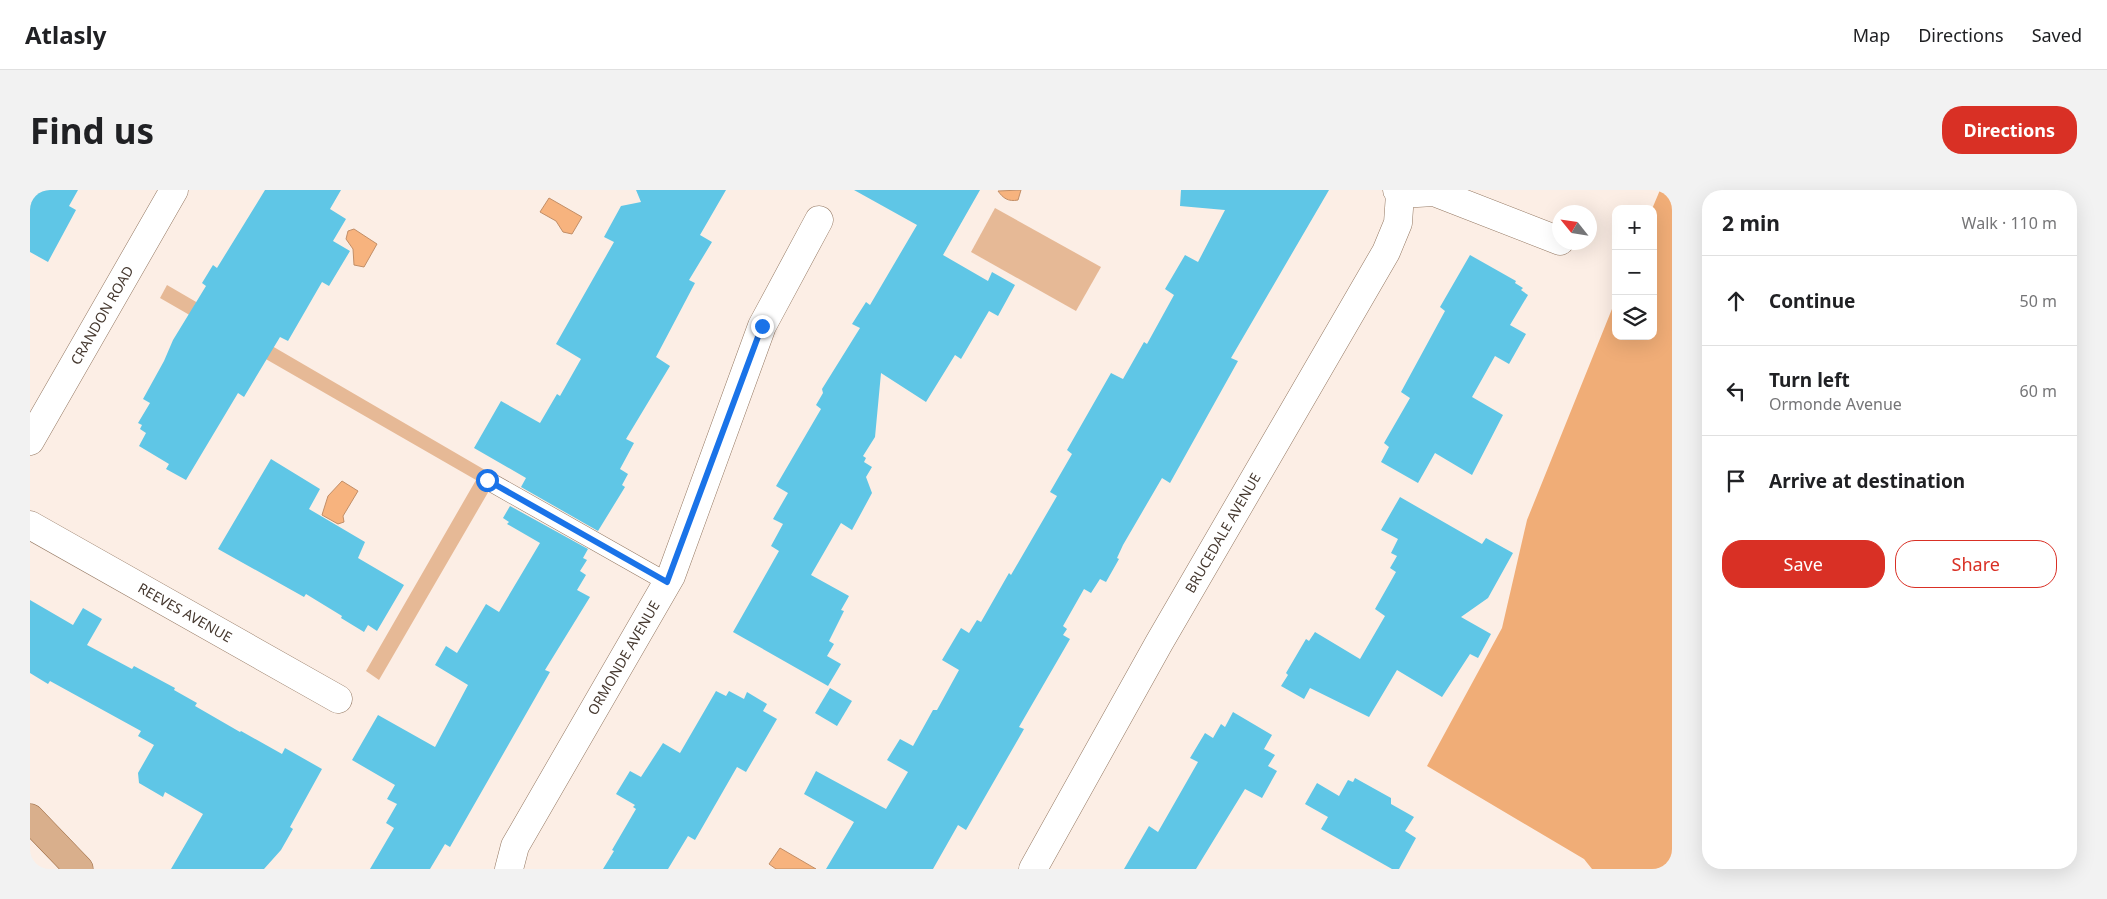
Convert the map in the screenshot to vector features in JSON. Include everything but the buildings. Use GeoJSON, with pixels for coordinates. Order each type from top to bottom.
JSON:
{"type":"FeatureCollection","features":[{"type":"Feature","properties":{"kind":"main road"},"geometry":{"type":"LineString","coordinates":[[30,818],[79,869]]}},
{"type":"Feature","properties":{"kind":"street","name":"CRANDON ROAD"},"geometry":{"type":"LineString","coordinates":[[30,440],[174,190]]}},
{"type":"Feature","properties":{"kind":"street"},"geometry":{"type":"LineString","coordinates":[[1399,192],[1434,192],[1552,238]]}},
{"type":"Feature","properties":{"kind":"street","name":"BRUCEDALE AVENUE"},"geometry":{"type":"LineString","coordinates":[[1033,869],[1159,643],[1386,252],[1398,222],[1399,192]]}},
{"type":"Feature","properties":{"kind":"street","name":"ORMONDE AVENUE"},"geometry":{"type":"LineString","coordinates":[[509,869],[516,846],[667,582],[762,326],[819,220]]}},
{"type":"Feature","properties":{"kind":"street","name":"REEVES AVENUE"},"geometry":{"type":"LineString","coordinates":[[30,525],[338,700]]}},
{"type":"Feature","properties":{"kind":"lane"},"geometry":{"type":"LineString","coordinates":[[487,480],[667,582]]}},
{"type":"Feature","properties":{"kind":"shaded area"},"geometry":{"type":"Polygon","coordinates":[[[1021,190],[1018,200],[1006,199],[998,191],[1021,190]]]}},
{"type":"Feature","properties":{"kind":"shaded area"},"geometry":{"type":"Polygon","coordinates":[[[1660,190],[1672,190],[1672,869],[1592,869],[1584,859],[1427,766],[1502,628],[1527,520],[1612,309],[1612,340],[1657,340],[1657,205],[1654,205],[1660,190]]]}},
{"type":"Feature","properties":{"kind":"shaded area"},"geometry":{"type":"Polygon","coordinates":[[[549,198],[582,217],[572,234],[563,232],[556,221],[540,212],[549,198]]]}},
{"type":"Feature","properties":{"kind":"shaded area"},"geometry":{"type":"Polygon","coordinates":[[[995,208],[1101,267],[1076,311],[971,252],[995,208]]]}},
{"type":"Feature","properties":{"kind":"shaded area"},"geometry":{"type":"Polygon","coordinates":[[[354,229],[377,244],[364,267],[354,265],[353,249],[346,239],[348,231],[354,229]]]}},
{"type":"Feature","properties":{"kind":"shaded area"},"geometry":{"type":"Polygon","coordinates":[[[167,285],[497,477],[379,680],[366,671],[476,480],[160,298],[167,285]]]}},
{"type":"Feature","properties":{"kind":"shaded area"},"geometry":{"type":"Polygon","coordinates":[[[342,481],[358,491],[343,516],[344,522],[338,524],[322,515],[328,496],[342,481]]]}},
{"type":"Feature","properties":{"kind":"shaded area"},"geometry":{"type":"Polygon","coordinates":[[[780,848],[816,869],[776,869],[769,864],[780,848]]]}},
{"type":"Feature","properties":{"kind":"route"},"geometry":{"type":"LineString","coordinates":[[487,480],[667,582],[671,576],[762,326]]}}]}
